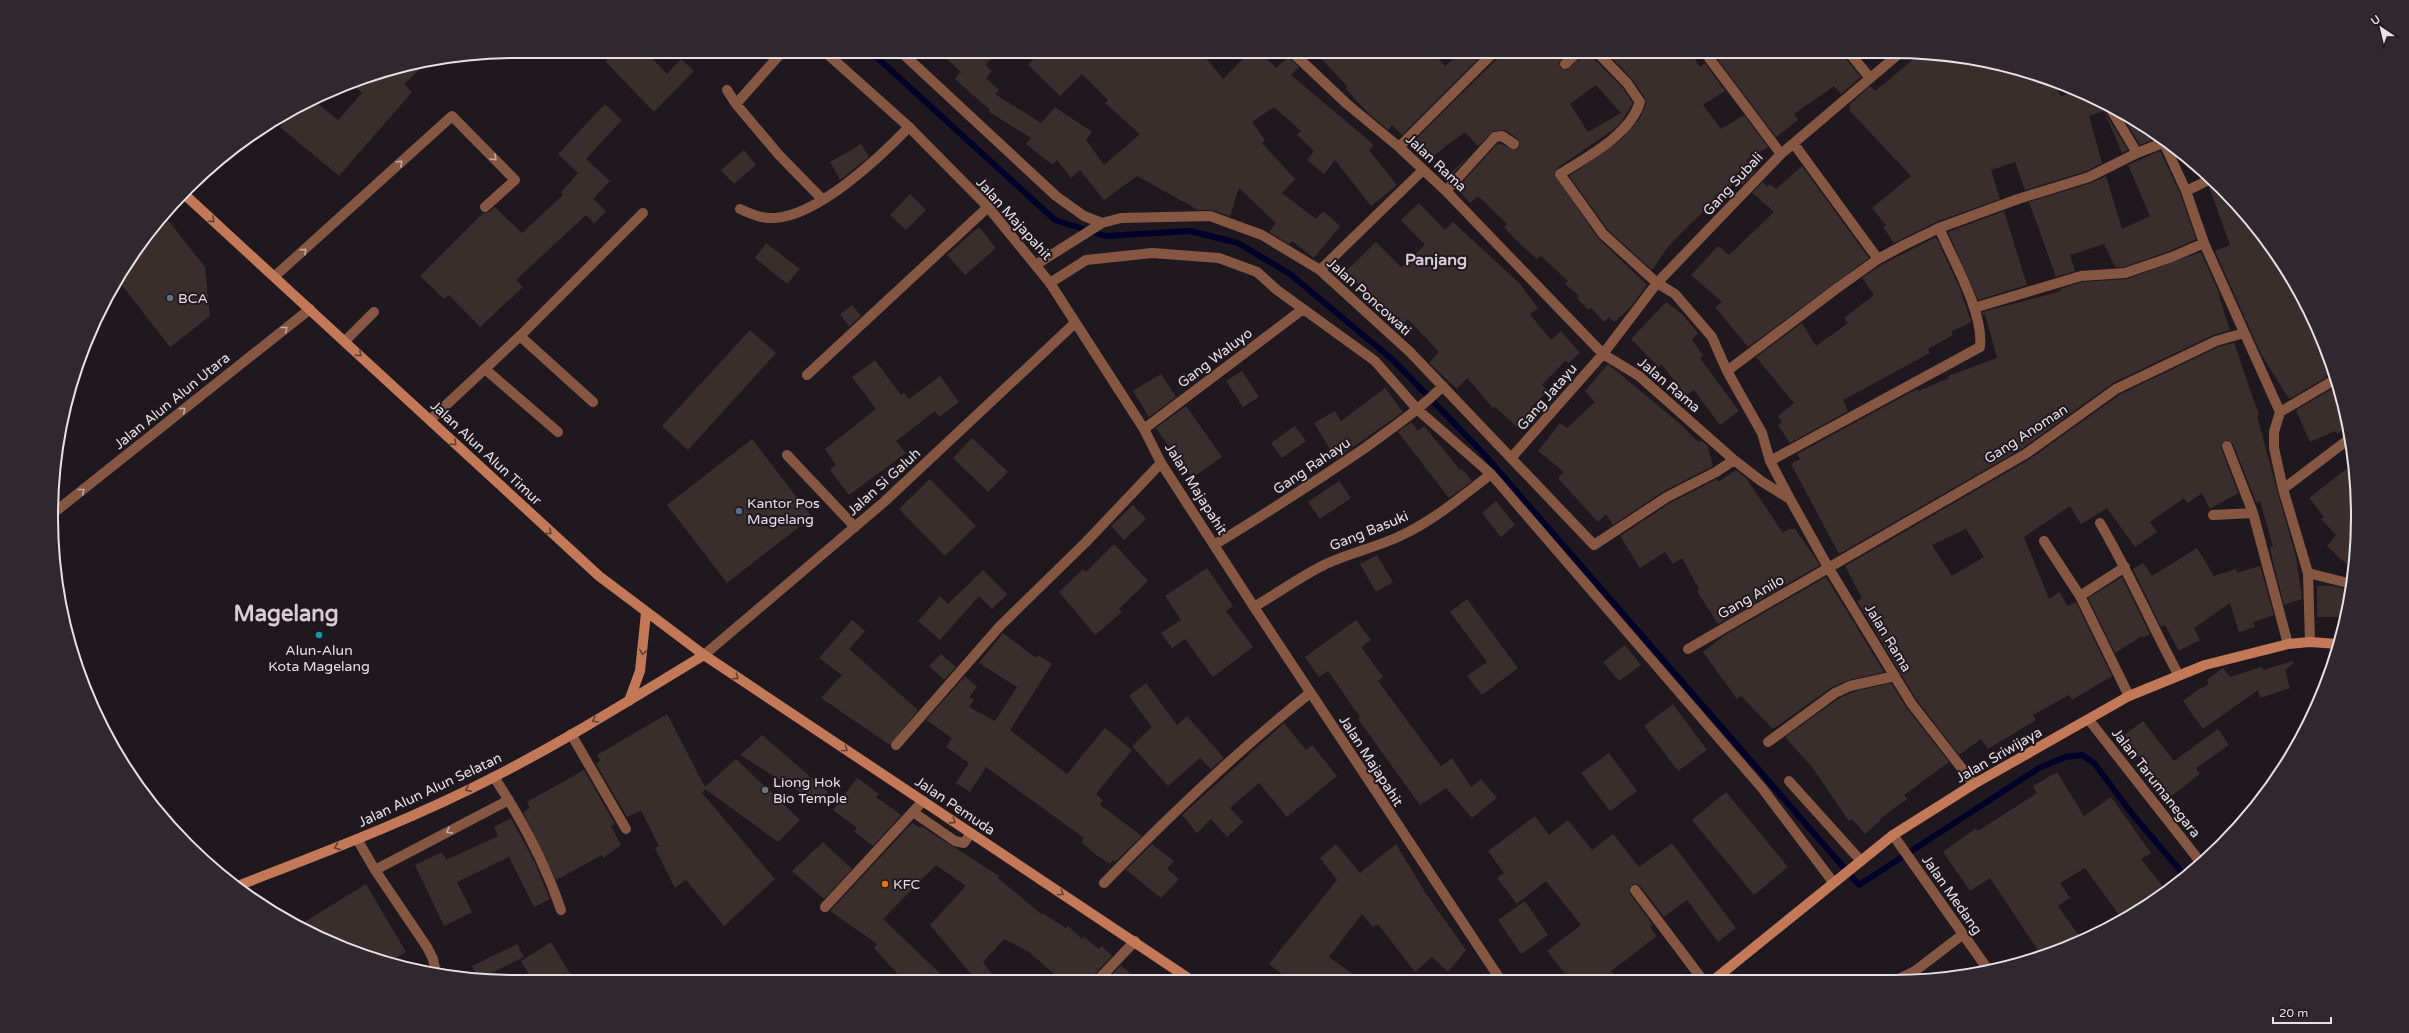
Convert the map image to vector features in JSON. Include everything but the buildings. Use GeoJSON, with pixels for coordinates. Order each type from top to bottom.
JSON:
{"type":"FeatureCollection","features":[{"type":"Feature","properties":{"kind":"main road","name":"Jalan Alun Alun Timur"},"geometry":{"type":"LineString","coordinates":[[187,198],[275,276],[430,420],[511,498],[581,561],[646,613],[704,655]]}},
{"type":"Feature","properties":{"kind":"main road"},"geometry":{"type":"LineString","coordinates":[[629,701],[640,671],[646,613]]}},
{"type":"Feature","properties":{"kind":"main road","name":"Jalan Sriwijaya"},"geometry":{"type":"LineString","coordinates":[[1720,975],[1893,835],[1974,784],[2129,696],[2178,674],[2288,644],[2310,642],[2333,644]]}},
{"type":"Feature","properties":{"kind":"main road","name":"Jalan Alun Alun Selatan"},"geometry":{"type":"LineString","coordinates":[[243,884],[357,839],[494,777],[629,701],[704,655]]}},
{"type":"Feature","properties":{"kind":"main road","name":"Jalan Pemuda"},"geometry":{"type":"LineString","coordinates":[[704,655],[1184,975]]}},
{"type":"Feature","properties":{"kind":"street"},"geometry":{"type":"LineString","coordinates":[[736,104],[777,58]]}},
{"type":"Feature","properties":{"kind":"street","name":"Jalan Majapahit"},"geometry":{"type":"LineString","coordinates":[[840,58],[988,207],[1037,264],[1144,429],[1161,463],[1254,607],[1497,975]]}},
{"type":"Feature","properties":{"kind":"street"},"geometry":{"type":"LineString","coordinates":[[908,58],[1056,196],[1084,216],[1102,223]]}},
{"type":"Feature","properties":{"kind":"street","name":"Jalan Rama"},"geometry":{"type":"LineString","coordinates":[[1298,58],[1347,104],[1399,147],[1446,191],[1603,354],[1639,376],[1734,460],[1761,481],[1790,499],[1828,567],[1911,703],[1974,784]]}},
{"type":"Feature","properties":{"kind":"street"},"geometry":{"type":"LineString","coordinates":[[1399,147],[1488,58]]}},
{"type":"Feature","properties":{"kind":"street"},"geometry":{"type":"LineString","coordinates":[[1566,64],[1572,58]]}},
{"type":"Feature","properties":{"kind":"street"},"geometry":{"type":"LineString","coordinates":[[1602,58],[1634,92],[1640,102],[1638,108],[1616,136],[1599,150],[1560,174],[1603,234],[1657,283],[1676,294],[1712,337],[1727,371],[1762,433],[1770,461],[1790,499]]}},
{"type":"Feature","properties":{"kind":"street"},"geometry":{"type":"LineString","coordinates":[[1709,58],[1781,154]]}},
{"type":"Feature","properties":{"kind":"street"},"geometry":{"type":"LineString","coordinates":[[1854,58],[1870,78]]}},
{"type":"Feature","properties":{"kind":"street","name":"Gang Subali"},"geometry":{"type":"LineString","coordinates":[[1603,354],[1657,283],[1781,154],[1894,58]]}},
{"type":"Feature","properties":{"kind":"street"},"geometry":{"type":"LineString","coordinates":[[727,90],[736,104],[779,155],[822,199]]}},
{"type":"Feature","properties":{"kind":"street"},"geometry":{"type":"LineString","coordinates":[[2114,115],[2137,153]]}},
{"type":"Feature","properties":{"kind":"street"},"geometry":{"type":"LineString","coordinates":[[275,276],[452,116],[515,180],[485,208]]}},
{"type":"Feature","properties":{"kind":"street"},"geometry":{"type":"LineString","coordinates":[[740,209],[760,217],[775,218],[792,214],[822,199],[854,179],[909,127]]}},
{"type":"Feature","properties":{"kind":"street"},"geometry":{"type":"LineString","coordinates":[[1446,191],[1495,137],[1502,136],[1514,144]]}},
{"type":"Feature","properties":{"kind":"street"},"geometry":{"type":"LineString","coordinates":[[1794,144],[1878,259]]}},
{"type":"Feature","properties":{"kind":"street"},"geometry":{"type":"LineString","coordinates":[[1727,371],[1878,259],[1939,228],[2018,199],[2089,177],[2137,153],[2160,144]]}},
{"type":"Feature","properties":{"kind":"street"},"geometry":{"type":"LineString","coordinates":[[2169,151],[2186,191],[2204,242],[2280,412],[2274,432],[2274,448],[2283,489],[2308,573],[2310,642]]}},
{"type":"Feature","properties":{"kind":"street"},"geometry":{"type":"LineString","coordinates":[[1320,270],[1422,170]]}},
{"type":"Feature","properties":{"kind":"street"},"geometry":{"type":"LineString","coordinates":[[2186,191],[2206,182]]}},
{"type":"Feature","properties":{"kind":"street"},"geometry":{"type":"LineString","coordinates":[[807,375],[988,207]]}},
{"type":"Feature","properties":{"kind":"street"},"geometry":{"type":"LineString","coordinates":[[430,420],[520,336],[643,213]]}},
{"type":"Feature","properties":{"kind":"street","name":"Jalan Poncowati"},"geometry":{"type":"LineString","coordinates":[[1037,264],[1102,223],[1121,218],[1210,216],[1262,235],[1320,270],[1512,457],[1594,545],[1666,497],[1716,472],[1734,460]]}},
{"type":"Feature","properties":{"kind":"street"},"geometry":{"type":"LineString","coordinates":[[1770,461],[1980,347],[1982,333],[1974,308],[1939,228]]}},
{"type":"Feature","properties":{"kind":"street"},"geometry":{"type":"LineString","coordinates":[[1974,308],[2081,276],[2125,273],[2172,257],[2204,242]]}},
{"type":"Feature","properties":{"kind":"street"},"geometry":{"type":"LineString","coordinates":[[1050,283],[1086,260],[1152,253],[1219,258],[1257,272],[1303,309],[1375,361],[1420,408],[1491,474],[1762,788],[1836,881]]}},
{"type":"Feature","properties":{"kind":"street","name":"Jalan Alun Alun Utara"},"geometry":{"type":"LineString","coordinates":[[58,509],[310,309]]}},
{"type":"Feature","properties":{"kind":"street","name":"Gang Waluyo"},"geometry":{"type":"LineString","coordinates":[[1144,429],[1303,309]]}},
{"type":"Feature","properties":{"kind":"street"},"geometry":{"type":"LineString","coordinates":[[345,341],[374,312]]}},
{"type":"Feature","properties":{"kind":"street","name":"Jalan Si Galuh"},"geometry":{"type":"LineString","coordinates":[[704,655],[855,527],[1075,323]]}},
{"type":"Feature","properties":{"kind":"street","name":"Gang Anoman"},"geometry":{"type":"LineString","coordinates":[[1828,567],[2027,453],[2116,389],[2216,341],[2244,333]]}},
{"type":"Feature","properties":{"kind":"street"},"geometry":{"type":"LineString","coordinates":[[520,336],[593,402]]}},
{"type":"Feature","properties":{"kind":"street","name":"Gang Jatayu"},"geometry":{"type":"LineString","coordinates":[[1512,457],[1603,354]]}},
{"type":"Feature","properties":{"kind":"street"},"geometry":{"type":"LineString","coordinates":[[485,368],[558,432]]}},
{"type":"Feature","properties":{"kind":"street"},"geometry":{"type":"LineString","coordinates":[[2280,412],[2331,382]]}},
{"type":"Feature","properties":{"kind":"street","name":"Gang Rahayu"},"geometry":{"type":"LineString","coordinates":[[1214,545],[1297,495],[1420,408],[1441,389]]}},
{"type":"Feature","properties":{"kind":"street"},"geometry":{"type":"LineString","coordinates":[[2283,489],[2345,442]]}},
{"type":"Feature","properties":{"kind":"street"},"geometry":{"type":"LineString","coordinates":[[2227,446],[2253,513],[2288,644]]}},
{"type":"Feature","properties":{"kind":"street"},"geometry":{"type":"LineString","coordinates":[[787,455],[855,527]]}},
{"type":"Feature","properties":{"kind":"street"},"geometry":{"type":"LineString","coordinates":[[896,746],[1000,626],[1086,542],[1161,463]]}},
{"type":"Feature","properties":{"kind":"street","name":"Gang Basuki"},"geometry":{"type":"LineString","coordinates":[[1254,607],[1304,575],[1327,564],[1374,547],[1412,530],[1446,509],[1491,474]]}},
{"type":"Feature","properties":{"kind":"street"},"geometry":{"type":"LineString","coordinates":[[2213,515],[2253,513]]}},
{"type":"Feature","properties":{"kind":"street"},"geometry":{"type":"LineString","coordinates":[[2100,523],[2125,567],[2151,624],[2178,674]]}},
{"type":"Feature","properties":{"kind":"street"},"geometry":{"type":"LineString","coordinates":[[2044,540],[2080,596],[2129,696]]}},
{"type":"Feature","properties":{"kind":"street","name":"Gang Anilo"},"geometry":{"type":"LineString","coordinates":[[1688,649],[1828,567]]}},
{"type":"Feature","properties":{"kind":"street"},"geometry":{"type":"LineString","coordinates":[[2080,596],[2125,567]]}},
{"type":"Feature","properties":{"kind":"street"},"geometry":{"type":"LineString","coordinates":[[2308,573],[2346,582]]}},
{"type":"Feature","properties":{"kind":"street"},"geometry":{"type":"LineString","coordinates":[[1768,742],[1835,693],[1850,686],[1895,676]]}},
{"type":"Feature","properties":{"kind":"street"},"geometry":{"type":"LineString","coordinates":[[1104,883],[1196,790],[1247,744],[1310,693]]}},
{"type":"Feature","properties":{"kind":"street","name":"Jalan Tarumanegara"},"geometry":{"type":"LineString","coordinates":[[2089,720],[2198,859]]}},
{"type":"Feature","properties":{"kind":"street"},"geometry":{"type":"LineString","coordinates":[[571,734],[626,829]]}},
{"type":"Feature","properties":{"kind":"street"},"geometry":{"type":"LineString","coordinates":[[494,777],[509,800],[550,880],[560,910]]}},
{"type":"Feature","properties":{"kind":"street"},"geometry":{"type":"LineString","coordinates":[[1789,782],[1858,863]]}},
{"type":"Feature","properties":{"kind":"street"},"geometry":{"type":"LineString","coordinates":[[375,870],[509,800]]}},
{"type":"Feature","properties":{"kind":"street"},"geometry":{"type":"LineString","coordinates":[[825,906],[923,802]]}},
{"type":"Feature","properties":{"kind":"street"},"geometry":{"type":"LineString","coordinates":[[913,812],[954,841],[964,843],[971,833]]}},
{"type":"Feature","properties":{"kind":"street","name":"Jalan Medang"},"geometry":{"type":"LineString","coordinates":[[1893,835],[1985,965]]}},
{"type":"Feature","properties":{"kind":"street"},"geometry":{"type":"LineString","coordinates":[[357,839],[375,870],[427,947],[433,959],[435,967]]}},
{"type":"Feature","properties":{"kind":"street"},"geometry":{"type":"LineString","coordinates":[[1635,890],[1699,975]]}},
{"type":"Feature","properties":{"kind":"street"},"geometry":{"type":"LineString","coordinates":[[1908,974],[1915,971],[1962,935]]}},
{"type":"Feature","properties":{"kind":"street"},"geometry":{"type":"LineString","coordinates":[[1103,975],[1135,942]]}},
{"type":"Feature","properties":{"kind":"waterway"},"geometry":{"type":"LineString","coordinates":[[878,58],[1055,220],[1105,236],[1190,231],[1238,243],[1290,274],[1393,360],[1482,452],[1859,885],[2039,768],[2065,757],[2082,755],[2094,763],[2133,815],[2182,872]]}},
{"type":"Feature","properties":{"kind":"place","name":"BCA"},"geometry":{"type":"Point","coordinates":[170,298]}},
{"type":"Feature","properties":{"kind":"place","name":"Kantor Pos Magelang"},"geometry":{"type":"Point","coordinates":[739,511]}},
{"type":"Feature","properties":{"kind":"place","name":"Alun-Alun Kota Magelang"},"geometry":{"type":"Point","coordinates":[319,635]}},
{"type":"Feature","properties":{"kind":"place","name":"Liong Hok Bio Temple"},"geometry":{"type":"Point","coordinates":[765,790]}},
{"type":"Feature","properties":{"kind":"place","name":"KFC"},"geometry":{"type":"Point","coordinates":[885,884]}},
{"type":"Feature","properties":{"kind":"district","name":"Panjang"},"geometry":{"type":"Point","coordinates":[1436,260]}},
{"type":"Feature","properties":{"kind":"district","name":"Magelang"},"geometry":{"type":"Point","coordinates":[286,614]}}]}
